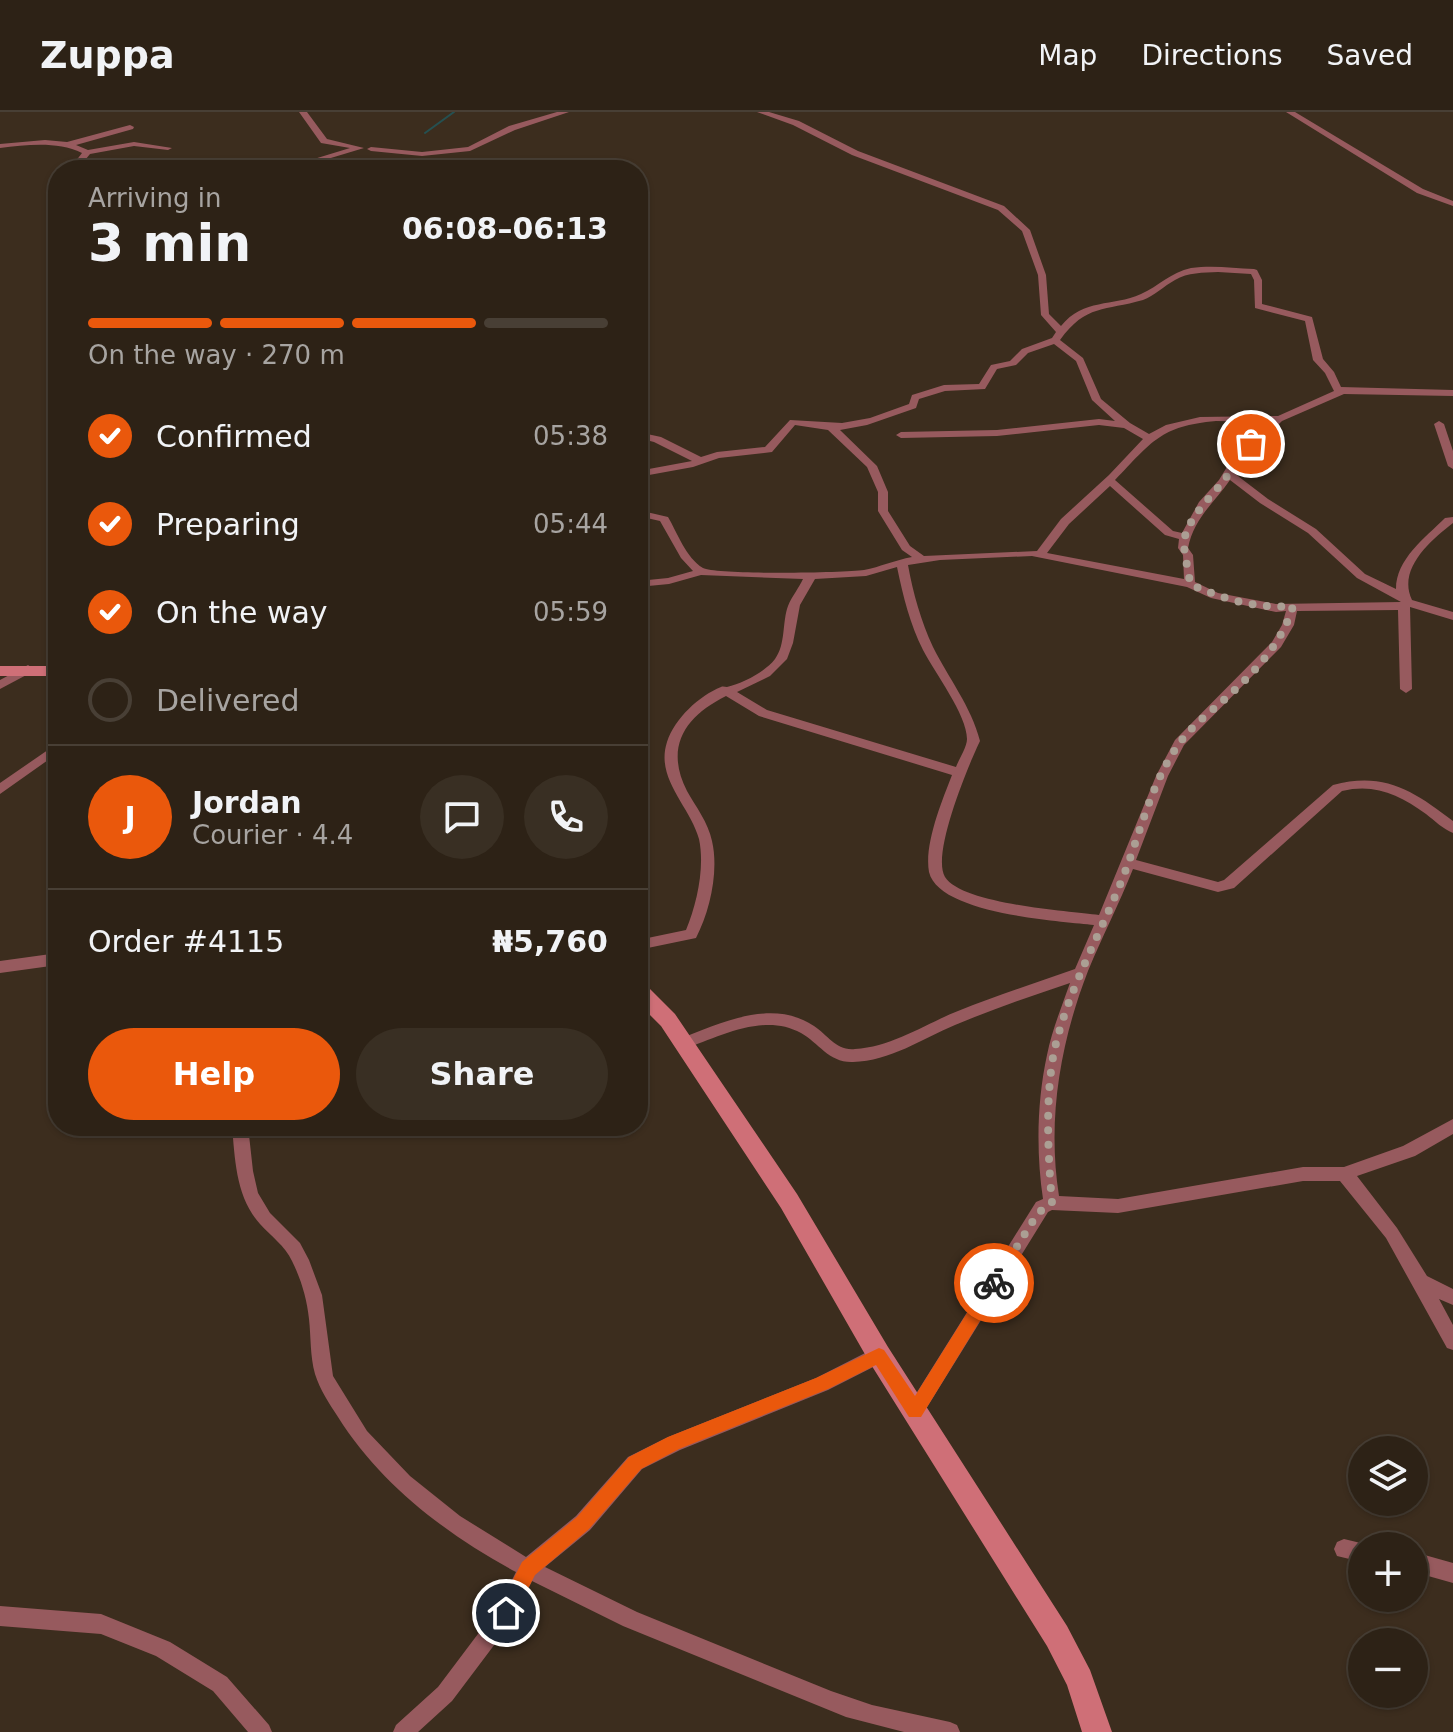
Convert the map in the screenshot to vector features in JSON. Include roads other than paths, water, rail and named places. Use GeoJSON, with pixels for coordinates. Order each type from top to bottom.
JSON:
{"type":"FeatureCollection","features":[{"type":"Feature","properties":{"kind":"main road"},"geometry":{"type":"LineString","coordinates":[[0,671],[48,670]]}},
{"type":"Feature","properties":{"kind":"main road"},"geometry":{"type":"LineString","coordinates":[[648,1000],[668,1020],[789,1201],[879,1355],[1057,1636],[1080,1680],[1097,1732]]}},
{"type":"Feature","properties":{"kind":"street"},"geometry":{"type":"LineString","coordinates":[[303,112],[324,141],[360,148],[317,160]]}},
{"type":"Feature","properties":{"kind":"street"},"geometry":{"type":"LineString","coordinates":[[371,149],[422,154],[470,149],[512,128],[565,112]]}},
{"type":"Feature","properties":{"kind":"street"},"geometry":{"type":"LineString","coordinates":[[761,112],[796,123],[855,153],[972,195],[1008,213],[1026,230],[1042,275],[1045,315],[1058,336],[1080,360],[1092,395],[1126,425],[1150,439]]}},
{"type":"Feature","properties":{"kind":"street"},"geometry":{"type":"LineString","coordinates":[[1290,112],[1420,191],[1453,204]]}},
{"type":"Feature","properties":{"kind":"street"},"geometry":{"type":"LineString","coordinates":[[0,146],[69,144],[130,127]]}},
{"type":"Feature","properties":{"kind":"street"},"geometry":{"type":"LineString","coordinates":[[69,144],[87,152],[134,144],[168,148]]}},
{"type":"Feature","properties":{"kind":"street"},"geometry":{"type":"LineString","coordinates":[[81,160],[87,152]]}},
{"type":"Feature","properties":{"kind":"street"},"geometry":{"type":"LineString","coordinates":[[648,472],[703,461],[717,455],[768,450],[793,422],[849,427],[913,406],[920,393],[944,388],[982,387],[994,367],[1013,363],[1025,351],[1058,336],[1088,309],[1143,297],[1185,272],[1210,269],[1251,271],[1257,277],[1258,306],[1309,319],[1318,360],[1329,372],[1337,389],[1453,393]]}},
{"type":"Feature","properties":{"kind":"street"},"geometry":{"type":"LineString","coordinates":[[1190,584],[1188,555],[1183,548],[1185,537],[1204,502],[1229,474],[1237,459],[1279,419],[1343,391]]}},
{"type":"Feature","properties":{"kind":"street"},"geometry":{"type":"LineString","coordinates":[[892,414],[905,425],[937,433]]}},
{"type":"Feature","properties":{"kind":"street"},"geometry":{"type":"LineString","coordinates":[[1041,554],[1062,524],[1150,439],[1170,427],[1216,417],[1279,419]]}},
{"type":"Feature","properties":{"kind":"street"},"geometry":{"type":"LineString","coordinates":[[901,435],[997,433],[1099,422],[1126,425]]}},
{"type":"Feature","properties":{"kind":"street"},"geometry":{"type":"LineString","coordinates":[[1439,424],[1453,466]]}},
{"type":"Feature","properties":{"kind":"street"},"geometry":{"type":"LineString","coordinates":[[831,427],[872,466],[883,492],[883,511],[906,548],[921,559]]}},
{"type":"Feature","properties":{"kind":"street"},"geometry":{"type":"LineString","coordinates":[[648,436],[656,437],[692,459],[703,461]]}},
{"type":"Feature","properties":{"kind":"street"},"geometry":{"type":"LineString","coordinates":[[1229,474],[1264,501],[1312,531],[1361,576],[1405,602],[1453,616]]}},
{"type":"Feature","properties":{"kind":"street"},"geometry":{"type":"LineString","coordinates":[[1109,480],[1169,533],[1185,537]]}},
{"type":"Feature","properties":{"kind":"street"},"geometry":{"type":"LineString","coordinates":[[648,515],[664,519],[686,558],[701,572]]}},
{"type":"Feature","properties":{"kind":"street"},"geometry":{"type":"LineString","coordinates":[[1406,689],[1405,602],[1400,584],[1408,563],[1452,520]]}},
{"type":"Feature","properties":{"kind":"street"},"geometry":{"type":"LineString","coordinates":[[648,583],[701,572],[770,576],[866,573],[921,559],[976,554],[1041,554],[1190,584],[1215,596],[1276,608],[1320,609],[1405,602]]}},
{"type":"Feature","properties":{"kind":"street"},"geometry":{"type":"LineString","coordinates":[[902,562],[907,592],[927,648],[972,729],[974,741],[951,789],[935,860],[936,877],[969,899],[1006,908],[1103,921]]}},
{"type":"Feature","properties":{"kind":"street"},"geometry":{"type":"LineString","coordinates":[[648,943],[691,934],[696,924],[707,863],[705,838],[673,774],[670,755],[674,739],[688,718],[705,702],[778,663],[786,651],[794,603],[808,586],[811,574]]}},
{"type":"Feature","properties":{"kind":"street"},"geometry":{"type":"LineString","coordinates":[[1052,1203],[1047,1170],[1049,1085],[1055,1051],[1080,973],[1162,776],[1179,743],[1277,644],[1288,625],[1293,606]]}},
{"type":"Feature","properties":{"kind":"street"},"geometry":{"type":"LineString","coordinates":[[0,685],[28,669]]}},
{"type":"Feature","properties":{"kind":"street"},"geometry":{"type":"LineString","coordinates":[[725,690],[763,713],[959,773]]}},
{"type":"Feature","properties":{"kind":"street"},"geometry":{"type":"LineString","coordinates":[[0,790],[48,754]]}},
{"type":"Feature","properties":{"kind":"street"},"geometry":{"type":"LineString","coordinates":[[1128,863],[1218,887],[1229,884],[1338,788],[1352,783],[1378,783],[1398,789],[1453,828]]}},
{"type":"Feature","properties":{"kind":"street"},"geometry":{"type":"LineString","coordinates":[[0,967],[48,960]]}},
{"type":"Feature","properties":{"kind":"street"},"geometry":{"type":"LineString","coordinates":[[684,1043],[755,1019],[790,1021],[807,1029],[828,1048],[849,1057],[881,1052],[907,1043],[947,1022],[1080,973]]}},
{"type":"Feature","properties":{"kind":"street"},"geometry":{"type":"LineString","coordinates":[[915,1411],[1042,1207],[1052,1203],[1118,1206],[1303,1174],[1344,1174],[1409,1151],[1453,1126]]}},
{"type":"Feature","properties":{"kind":"street"},"geometry":{"type":"LineString","coordinates":[[241,1136],[244,1176],[259,1212],[295,1249],[319,1311],[321,1353],[327,1385],[356,1433],[398,1478],[466,1531],[528,1568],[657,1631],[861,1712],[950,1732]]}},
{"type":"Feature","properties":{"kind":"street"},"geometry":{"type":"LineString","coordinates":[[1344,1174],[1386,1222],[1424,1283],[1453,1342]]}},
{"type":"Feature","properties":{"kind":"street"},"geometry":{"type":"LineString","coordinates":[[1424,1283],[1453,1297]]}},
{"type":"Feature","properties":{"kind":"street"},"geometry":{"type":"LineString","coordinates":[[403,1732],[445,1694],[506,1613],[528,1568],[583,1523],[635,1463],[674,1443],[822,1384],[879,1355]]}},
{"type":"Feature","properties":{"kind":"street"},"geometry":{"type":"LineString","coordinates":[[1428,1566],[1453,1573]]}},
{"type":"Feature","properties":{"kind":"street"},"geometry":{"type":"LineString","coordinates":[[0,1616],[101,1624],[163,1649],[220,1684],[262,1732]]}},
{"type":"Feature","properties":{"kind":"waterway"},"geometry":{"type":"LineString","coordinates":[[425,133],[454,112]]}}]}
